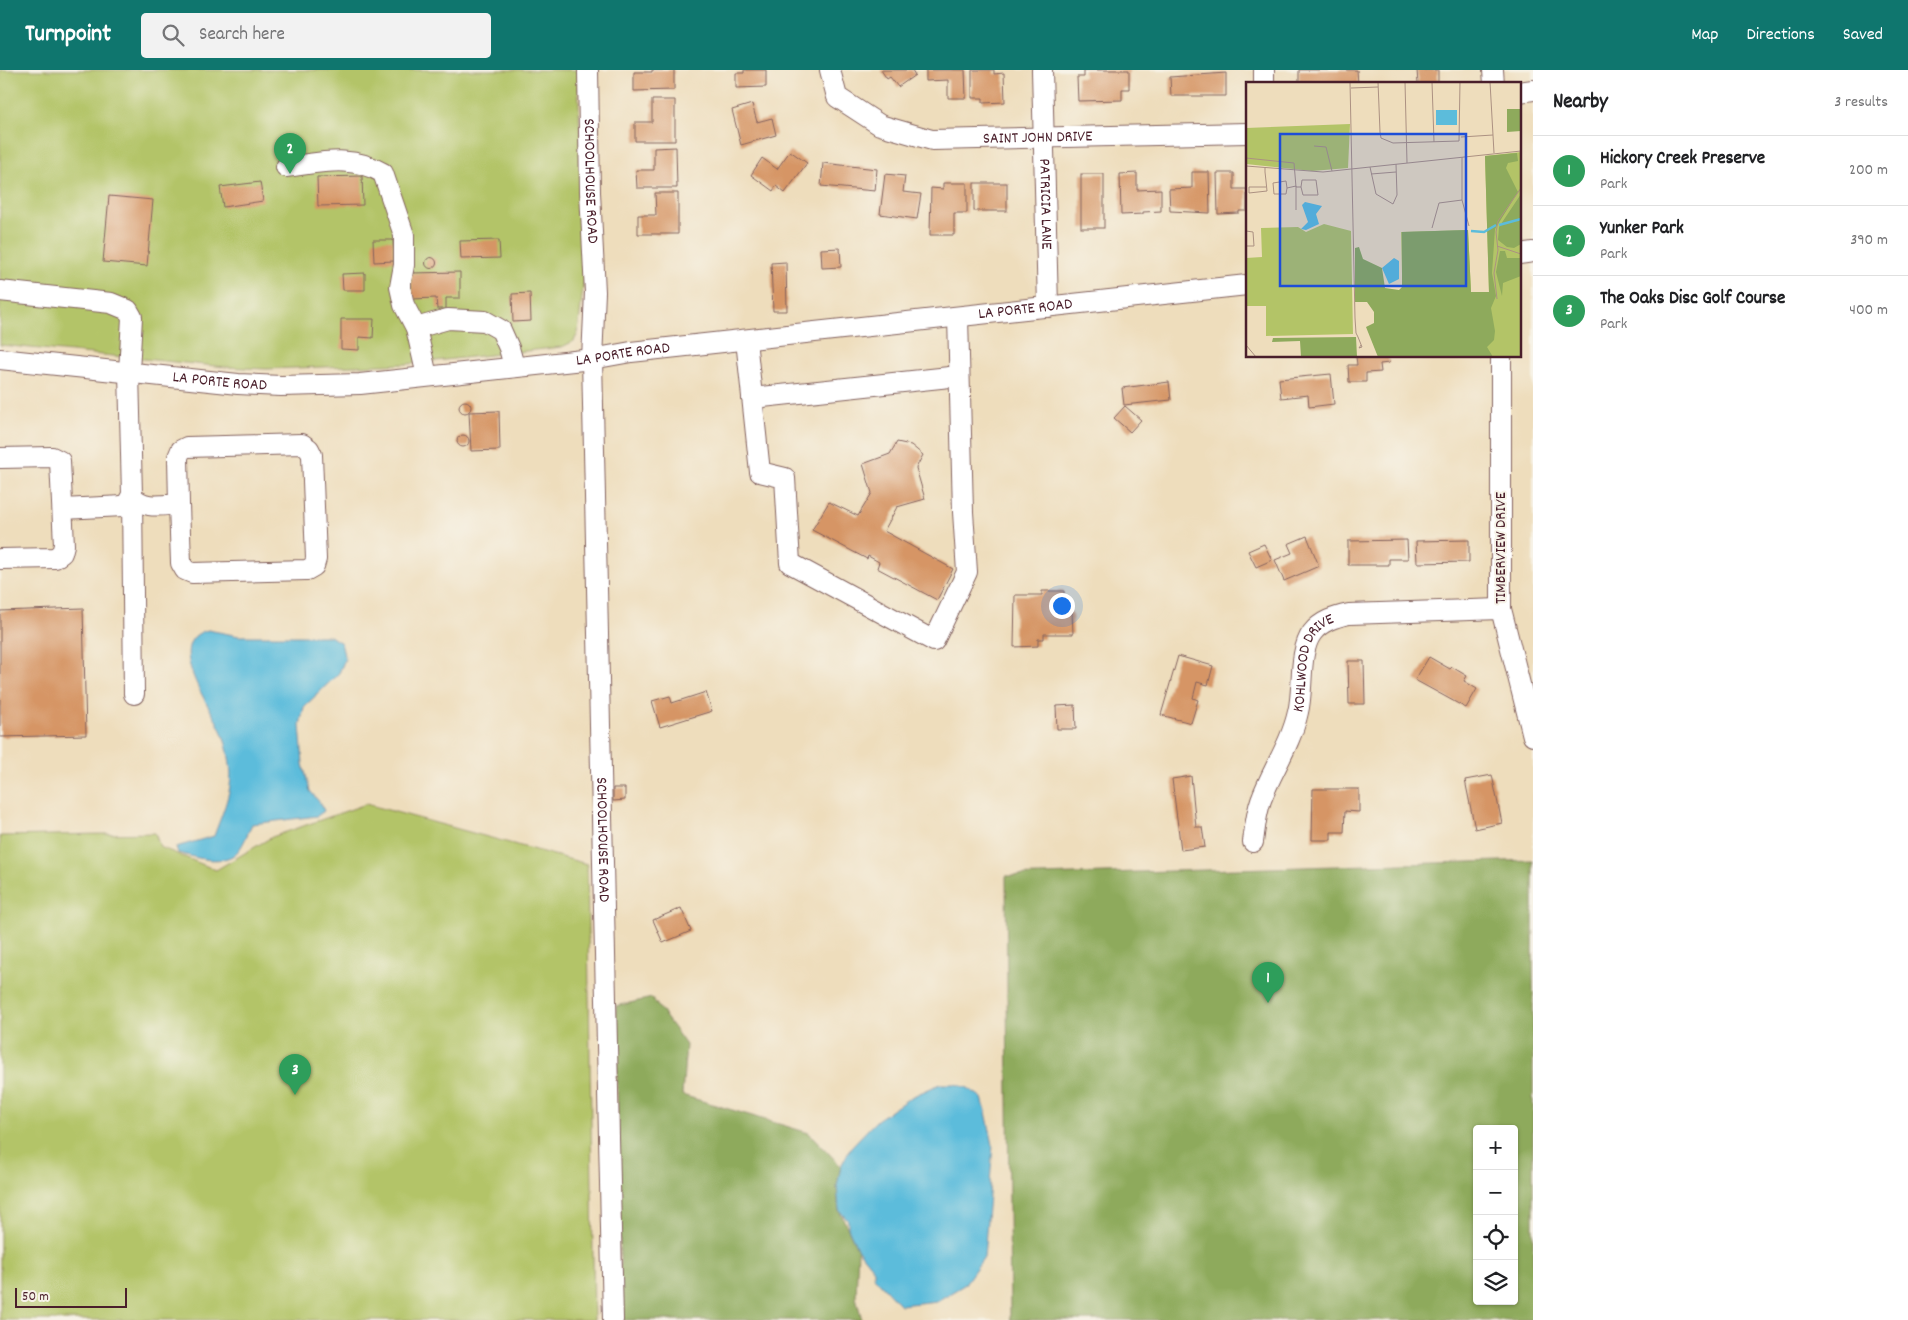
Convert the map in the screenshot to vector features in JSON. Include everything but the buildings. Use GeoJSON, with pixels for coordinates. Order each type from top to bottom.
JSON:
{"type":"FeatureCollection","features":[{"type":"Feature","properties":{"kind":"street","name":"SCHOOLHOUSE ROAD"},"geometry":{"type":"LineString","coordinates":[[588,70],[590,192],[595,292],[592,359],[613,1320]]}},
{"type":"Feature","properties":{"kind":"street","name":"SAINT JOHN DRIVE"},"geometry":{"type":"LineString","coordinates":[[830,70],[837,98],[880,125],[932,140],[1246,133]]}},
{"type":"Feature","properties":{"kind":"street","name":"PATRICIA LANE"},"geometry":{"type":"LineString","coordinates":[[1042,70],[1048,307]]}},
{"type":"Feature","properties":{"kind":"street"},"geometry":{"type":"LineString","coordinates":[[1520,92],[1533,90]]}},
{"type":"Feature","properties":{"kind":"street"},"geometry":{"type":"LineString","coordinates":[[286,166],[340,161],[355,162],[370,166],[383,173],[404,235],[404,265],[400,287],[404,305],[416,328],[427,376]]}},
{"type":"Feature","properties":{"kind":"street"},"geometry":{"type":"LineString","coordinates":[[1520,254],[1533,252]]}},
{"type":"Feature","properties":{"kind":"street","name":"LA PORTE ROAD"},"geometry":{"type":"LineString","coordinates":[[0,359],[238,384],[281,386],[360,384],[592,359],[631,352],[1246,285]]}},
{"type":"Feature","properties":{"kind":"street"},"geometry":{"type":"LineString","coordinates":[[0,291],[111,303],[128,310],[132,317],[129,372],[134,694]]}},
{"type":"Feature","properties":{"kind":"street"},"geometry":{"type":"LineString","coordinates":[[746,340],[760,472],[785,478],[790,563],[934,641],[968,572],[963,512],[958,317]]}},
{"type":"Feature","properties":{"kind":"street"},"geometry":{"type":"LineString","coordinates":[[416,328],[448,319],[485,322],[501,330],[514,366]]}},
{"type":"Feature","properties":{"kind":"street","name":"TIMBERVIEW DRIVE"},"geometry":{"type":"LineString","coordinates":[[1501,358],[1501,609],[1533,736]]}},
{"type":"Feature","properties":{"kind":"street"},"geometry":{"type":"LineString","coordinates":[[752,398],[959,376]]}},
{"type":"Feature","properties":{"kind":"street"},"geometry":{"type":"LineString","coordinates":[[302,444],[309,448],[312,455],[316,558],[314,566],[306,570],[192,573],[185,570],[181,563],[179,504],[178,457],[181,450],[187,447],[302,444]]}},
{"type":"Feature","properties":{"kind":"street"},"geometry":{"type":"LineString","coordinates":[[0,458],[52,457],[60,461],[64,545],[62,553],[55,558],[0,559]]}},
{"type":"Feature","properties":{"kind":"street"},"geometry":{"type":"LineString","coordinates":[[132,495],[136,502],[144,505],[179,504]]}},
{"type":"Feature","properties":{"kind":"street"},"geometry":{"type":"LineString","coordinates":[[63,509],[122,506],[128,502],[132,495]]}},
{"type":"Feature","properties":{"kind":"street","name":"KOHLWOOD DRIVE"},"geometry":{"type":"LineString","coordinates":[[1253,842],[1255,819],[1260,802],[1292,735],[1299,710],[1306,645],[1312,632],[1332,618],[1349,614],[1501,609]]}},
{"type":"Feature","properties":{"kind":"green space"},"geometry":{"type":"Polygon","coordinates":[[[0,70],[578,70],[584,278],[578,333],[574,341],[562,347],[408,364],[266,369],[226,367],[0,345],[0,70]]]}},
{"type":"Feature","properties":{"kind":"green space"},"geometry":{"type":"Polygon","coordinates":[[[366,804],[587,864],[594,1320],[0,1320],[0,836],[155,833],[160,847],[216,870],[272,837],[366,804]]]}},
{"type":"Feature","properties":{"kind":"green space"},"geometry":{"type":"Polygon","coordinates":[[[1533,860],[1533,1320],[1010,1320],[1006,876],[1533,860]]]}},
{"type":"Feature","properties":{"kind":"green space"},"geometry":{"type":"Polygon","coordinates":[[[652,998],[686,1045],[682,1095],[809,1133],[841,1166],[837,1186],[839,1210],[858,1250],[856,1297],[862,1320],[621,1320],[616,1006],[652,998]]]}},
{"type":"Feature","properties":{"kind":"water"},"geometry":{"type":"Polygon","coordinates":[[[208,630],[239,636],[330,636],[341,643],[345,659],[339,673],[304,707],[300,725],[303,764],[310,791],[321,804],[324,811],[317,816],[252,824],[242,845],[234,855],[228,858],[213,860],[178,853],[176,847],[214,836],[229,792],[231,774],[224,736],[199,689],[189,660],[189,647],[195,636],[208,630]]]}},
{"type":"Feature","properties":{"kind":"water"},"geometry":{"type":"Polygon","coordinates":[[[940,1084],[955,1084],[968,1088],[982,1098],[986,1112],[993,1145],[984,1257],[964,1285],[937,1301],[900,1305],[874,1277],[874,1270],[858,1250],[848,1228],[848,1221],[839,1210],[837,1186],[841,1166],[851,1147],[877,1120],[911,1097],[940,1084]]]}},
{"type":"Feature","properties":{"kind":"place","name":"Yunker Park"},"geometry":{"type":"Point","coordinates":[290,174]}},
{"type":"Feature","properties":{"kind":"place","name":"Hickory Creek Preserve"},"geometry":{"type":"Point","coordinates":[1268,1003]}},
{"type":"Feature","properties":{"kind":"place","name":"The Oaks Disc Golf Course"},"geometry":{"type":"Point","coordinates":[295,1095]}}]}
